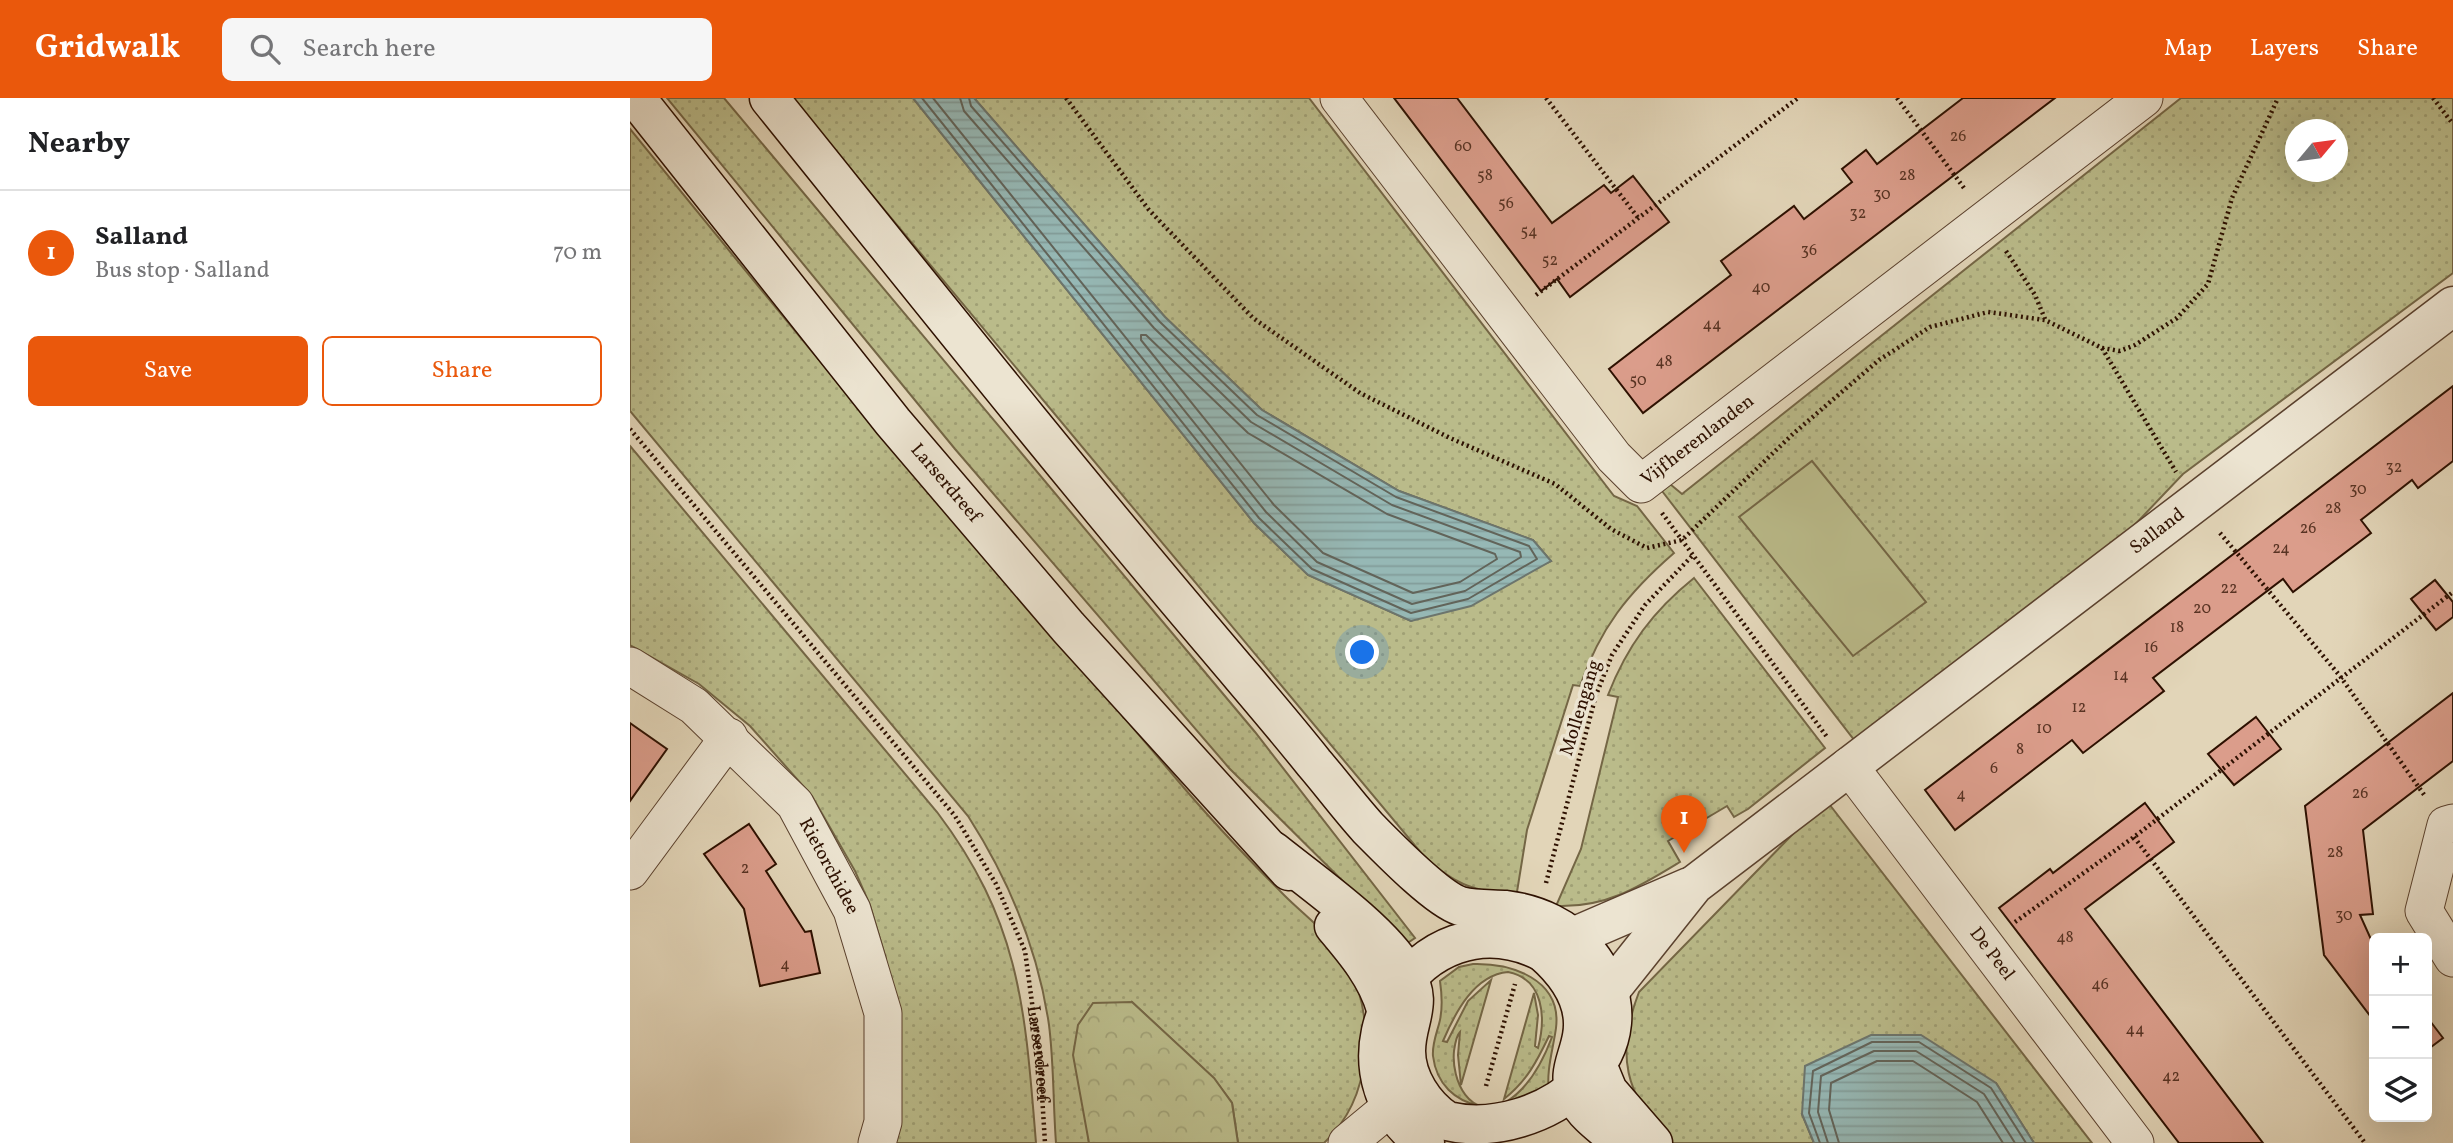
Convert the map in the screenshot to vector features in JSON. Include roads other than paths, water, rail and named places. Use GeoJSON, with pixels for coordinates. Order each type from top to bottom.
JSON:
{"type":"FeatureCollection","features":[{"type":"Feature","properties":{"kind":"main road","name":"Larserdreef"},"geometry":{"type":"LineString","coordinates":[[636,98],[893,422],[1068,627],[1273,851],[1365,965],[1380,990],[1386,1009]]}},
{"type":"Feature","properties":{"kind":"main road"},"geometry":{"type":"LineString","coordinates":[[769,98],[1087,494],[1367,827],[1399,885],[1418,909],[1436,927],[1473,924],[1544,955],[1570,980],[1578,998],[1582,1035],[1571,1070],[1590,1088],[1622,1143]]}},
{"type":"Feature","properties":{"kind":"main road","name":"Salland"},"geometry":{"type":"LineString","coordinates":[[1544,955],[1694,885],[2453,306]]}},
{"type":"Feature","properties":{"kind":"main road","name":"Larserdreef"},"geometry":{"type":"LineString","coordinates":[[1273,851],[1354,917],[1400,963],[1408,976]]}},
{"type":"Feature","properties":{"kind":"main road","name":"Salland"},"geometry":{"type":"LineString","coordinates":[[1608,993],[1694,885]]}},
{"type":"Feature","properties":{"kind":"main road"},"geometry":{"type":"LineString","coordinates":[[1426,1136],[1393,1105],[1385,1087],[1379,1048],[1386,1009],[1408,976],[1473,924]]}},
{"type":"Feature","properties":{"kind":"main road"},"geometry":{"type":"LineString","coordinates":[[1426,1136],[1465,1130],[1486,1135],[1540,1137],[1590,1088],[1612,1034],[1608,993],[1588,953],[1544,955]]}},
{"type":"Feature","properties":{"kind":"main road"},"geometry":{"type":"LineString","coordinates":[[1408,976],[1415,1012],[1406,1048],[1409,1070],[1417,1090],[1430,1107],[1426,1136]]}},
{"type":"Feature","properties":{"kind":"main road"},"geometry":{"type":"LineString","coordinates":[[1590,1088],[1608,1091],[1653,1143]]}},
{"type":"Feature","properties":{"kind":"street","name":"Vijfherenlanden"},"geometry":{"type":"LineString","coordinates":[[1339,98],[1614,457],[1641,484],[2144,98]]}},
{"type":"Feature","properties":{"kind":"street","name":"Rietorchidee"},"geometry":{"type":"LineString","coordinates":[[630,666],[694,706],[796,804],[852,910],[883,1013],[883,1122],[877,1143]]}},
{"type":"Feature","properties":{"kind":"street"},"geometry":{"type":"LineString","coordinates":[[630,871],[729,737]]}},
{"type":"Feature","properties":{"kind":"street","name":"De Peel"},"geometry":{"type":"LineString","coordinates":[[1849,766],[2135,1143]]}},
{"type":"Feature","properties":{"kind":"street"},"geometry":{"type":"LineString","coordinates":[[2449,824],[2424,911],[2453,958]]}},
{"type":"Feature","properties":{"kind":"street"},"geometry":{"type":"LineString","coordinates":[[1347,1143],[1393,1105]]}},
{"type":"Feature","properties":{"kind":"water"},"geometry":{"type":"Polygon","coordinates":[[[913,98],[974,98],[1165,317],[1262,410],[1399,491],[1533,540],[1551,561],[1471,606],[1411,621],[1308,575],[1254,523],[913,98]]]}},
{"type":"Feature","properties":{"kind":"water"},"geometry":{"type":"Polygon","coordinates":[[[1871,1035],[1921,1035],[1996,1083],[2034,1143],[1814,1143],[1802,1114],[1805,1066],[1871,1035]]]}},
{"type":"Feature","properties":{"kind":"place","name":"Salland"},"geometry":{"type":"Point","coordinates":[1684,853]}}]}
